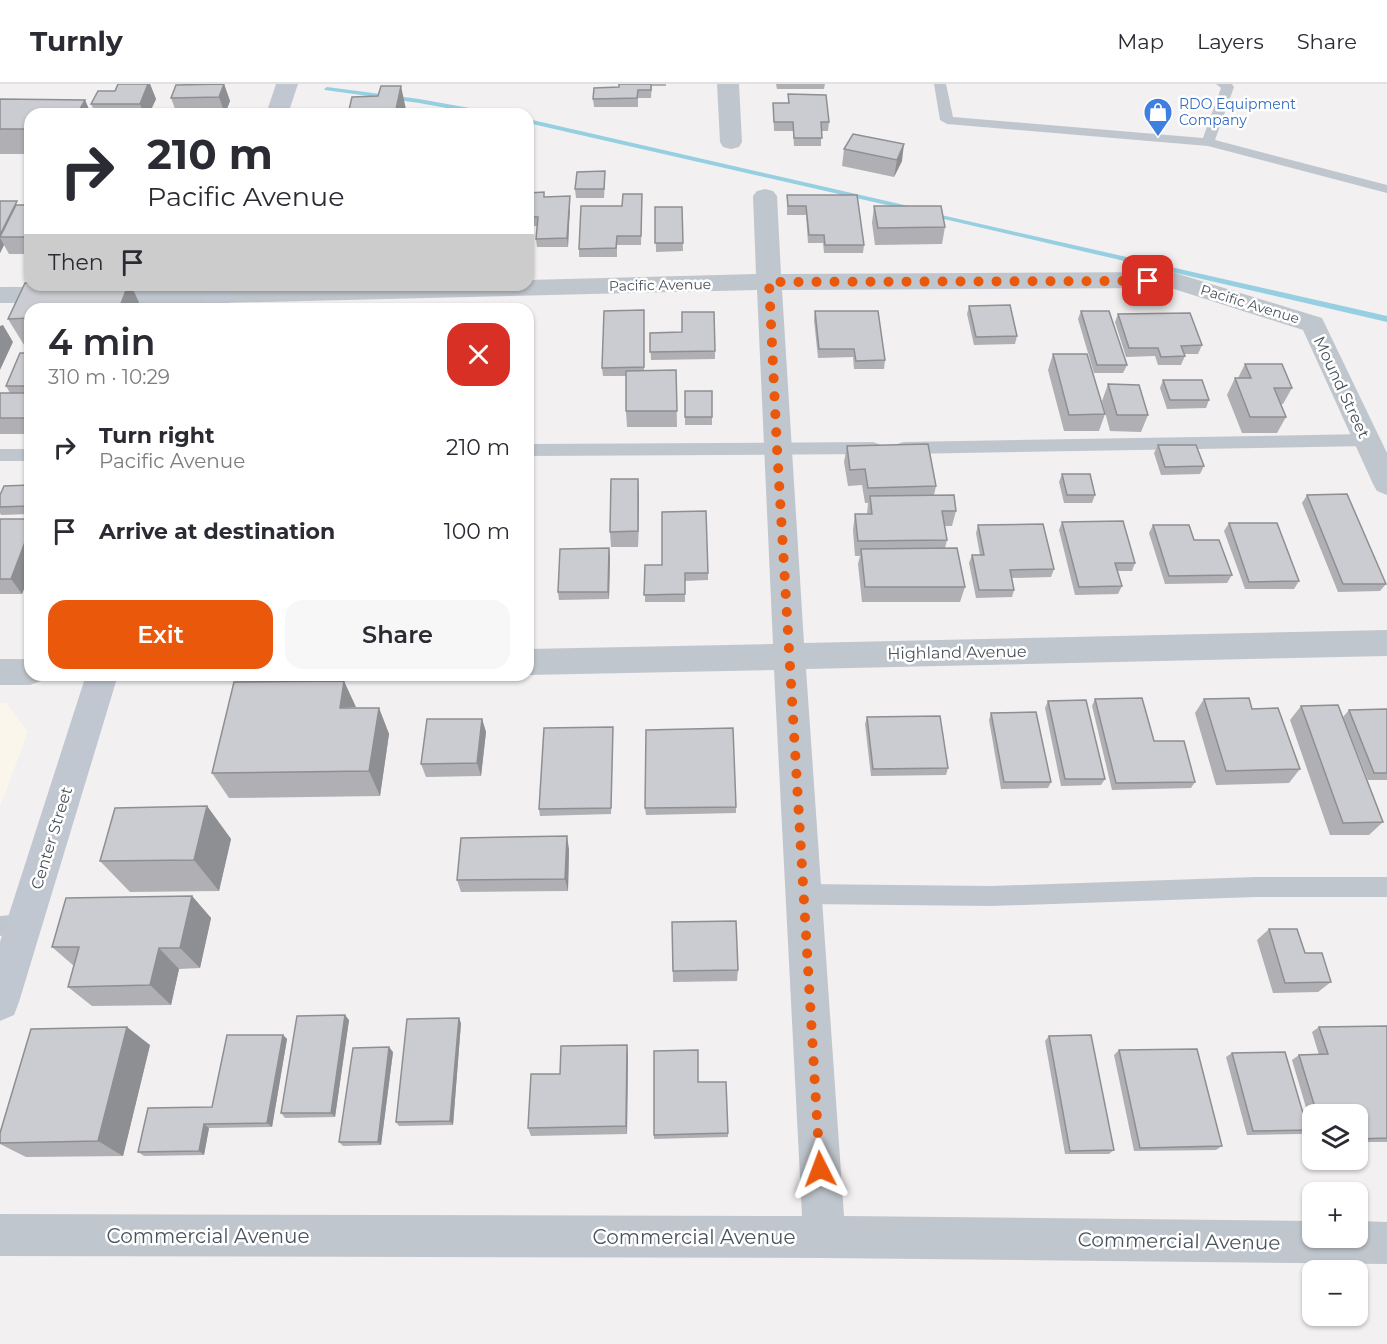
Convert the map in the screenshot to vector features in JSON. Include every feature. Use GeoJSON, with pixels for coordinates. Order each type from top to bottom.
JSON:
{"type":"FeatureCollection","features":[{"type":"Feature","properties":{"kind":"main road"},"geometry":{"type":"LineString","coordinates":[[279,108],[286,84]]}},
{"type":"Feature","properties":{"kind":"main road","name":"Center Street"},"geometry":{"type":"LineString","coordinates":[[0,1002],[12,925],[100,681]]}},
{"type":"Feature","properties":{"kind":"street"},"geometry":{"type":"LineString","coordinates":[[728,84],[731,142]]}},
{"type":"Feature","properties":{"kind":"street"},"geometry":{"type":"LineString","coordinates":[[765,196],[777,448],[824,1237]]}},
{"type":"Feature","properties":{"kind":"street","name":"Pacific Avenue"},"geometry":{"type":"LineString","coordinates":[[534,288],[769,282],[1172,280],[1313,324]]}},
{"type":"Feature","properties":{"kind":"street","name":"Pacific Avenue"},"geometry":{"type":"LineString","coordinates":[[0,295],[218,296],[415,291]]}},
{"type":"Feature","properties":{"kind":"street","name":"Mound Street"},"geometry":{"type":"LineString","coordinates":[[1313,324],[1387,484]]}},
{"type":"Feature","properties":{"kind":"street","name":"Highland Avenue"},"geometry":{"type":"LineString","coordinates":[[534,662],[1387,643]]}},
{"type":"Feature","properties":{"kind":"street"},"geometry":{"type":"LineString","coordinates":[[0,672],[24,672]]}},
{"type":"Feature","properties":{"kind":"street","name":"Commercial Avenue"},"geometry":{"type":"LineString","coordinates":[[0,1235],[824,1237],[1387,1243]]}},
{"type":"Feature","properties":{"kind":"lane"},"geometry":{"type":"LineString","coordinates":[[940,84],[947,120],[1208,142],[1387,189]]}},
{"type":"Feature","properties":{"kind":"lane"},"geometry":{"type":"LineString","coordinates":[[1208,142],[1228,87],[1222,84]]}},
{"type":"Feature","properties":{"kind":"lane"},"geometry":{"type":"LineString","coordinates":[[534,450],[1020,447],[1367,440]]}},
{"type":"Feature","properties":{"kind":"lane"},"geometry":{"type":"LineString","coordinates":[[0,455],[24,454]]}},
{"type":"Feature","properties":{"kind":"lane"},"geometry":{"type":"LineString","coordinates":[[804,894],[970,896],[1256,887],[1387,887]]}},
{"type":"Feature","properties":{"kind":"shaded area"},"geometry":{"type":"Polygon","coordinates":[[[0,703],[6,703],[28,732],[0,807],[0,703]]]}},
{"type":"Feature","properties":{"kind":"building"},"geometry":{"type":"Polygon","coordinates":[[[118,84],[148,84],[140,104],[91,104],[98,91],[115,91],[118,84]]]}},
{"type":"Feature","properties":{"kind":"building"},"geometry":{"type":"Polygon","coordinates":[[[224,84],[219,97],[171,98],[176,85],[224,84]]]}},
{"type":"Feature","properties":{"kind":"building"},"geometry":{"type":"Polygon","coordinates":[[[619,84],[651,84],[651,90],[638,90],[637,98],[593,99],[594,88],[619,87],[619,84]]]}},
{"type":"Feature","properties":{"kind":"building"},"geometry":{"type":"Polygon","coordinates":[[[381,86],[401,86],[396,108],[349,108],[352,97],[378,96],[381,86]]]}},
{"type":"Feature","properties":{"kind":"building"},"geometry":{"type":"Polygon","coordinates":[[[788,94],[826,95],[829,122],[821,122],[822,138],[794,138],[793,122],[774,122],[773,103],[789,103],[788,94]]]}},
{"type":"Feature","properties":{"kind":"building"},"geometry":{"type":"Polygon","coordinates":[[[0,99],[85,100],[80,108],[24,108],[24,129],[0,129],[0,99]]]}},
{"type":"Feature","properties":{"kind":"building"},"geometry":{"type":"Polygon","coordinates":[[[853,134],[904,144],[897,160],[844,149],[853,134]]]}},
{"type":"Feature","properties":{"kind":"building"},"geometry":{"type":"Polygon","coordinates":[[[605,171],[604,189],[575,189],[577,172],[605,171]]]}},
{"type":"Feature","properties":{"kind":"building"},"geometry":{"type":"Polygon","coordinates":[[[544,192],[544,197],[570,196],[567,238],[536,239],[538,217],[534,217],[534,193],[544,192]]]}},
{"type":"Feature","properties":{"kind":"building"},"geometry":{"type":"Polygon","coordinates":[[[623,194],[642,194],[641,236],[617,236],[616,248],[579,249],[581,206],[622,206],[623,194]]]}},
{"type":"Feature","properties":{"kind":"building"},"geometry":{"type":"Polygon","coordinates":[[[787,195],[857,195],[864,245],[825,245],[824,235],[809,235],[806,206],[788,206],[787,195]]]}},
{"type":"Feature","properties":{"kind":"building"},"geometry":{"type":"Polygon","coordinates":[[[0,201],[17,201],[0,235],[0,201]]]}},
{"type":"Feature","properties":{"kind":"building"},"geometry":{"type":"Polygon","coordinates":[[[16,205],[24,205],[24,237],[0,237],[16,205]]]}},
{"type":"Feature","properties":{"kind":"building"},"geometry":{"type":"Polygon","coordinates":[[[874,206],[941,206],[945,227],[878,228],[874,206]]]}},
{"type":"Feature","properties":{"kind":"building"},"geometry":{"type":"Polygon","coordinates":[[[655,207],[682,207],[683,243],[655,243],[655,207]]]}},
{"type":"Feature","properties":{"kind":"building"},"geometry":{"type":"Polygon","coordinates":[[[24,285],[24,291],[126,291],[121,303],[24,303],[24,318],[8,319],[24,285]]]}},
{"type":"Feature","properties":{"kind":"building"},"geometry":{"type":"Polygon","coordinates":[[[1010,305],[1017,336],[976,337],[969,306],[1010,305]]]}},
{"type":"Feature","properties":{"kind":"building"},"geometry":{"type":"Polygon","coordinates":[[[644,310],[644,367],[602,368],[604,311],[644,310]]]}},
{"type":"Feature","properties":{"kind":"building"},"geometry":{"type":"Polygon","coordinates":[[[815,311],[878,311],[885,360],[856,361],[854,349],[819,349],[815,311]]]}},
{"type":"Feature","properties":{"kind":"building"},"geometry":{"type":"Polygon","coordinates":[[[1081,311],[1109,311],[1127,365],[1097,365],[1081,311]]]}},
{"type":"Feature","properties":{"kind":"building"},"geometry":{"type":"Polygon","coordinates":[[[682,312],[714,312],[715,351],[650,352],[650,333],[682,332],[682,312]]]}},
{"type":"Feature","properties":{"kind":"building"},"geometry":{"type":"Polygon","coordinates":[[[1190,313],[1202,345],[1181,346],[1185,356],[1161,357],[1158,348],[1129,348],[1118,314],[1190,313]]]}},
{"type":"Feature","properties":{"kind":"building"},"geometry":{"type":"Polygon","coordinates":[[[20,353],[24,353],[24,386],[6,386],[20,353]]]}},
{"type":"Feature","properties":{"kind":"building"},"geometry":{"type":"Polygon","coordinates":[[[1053,354],[1087,354],[1105,414],[1069,415],[1053,354]]]}},
{"type":"Feature","properties":{"kind":"building"},"geometry":{"type":"Polygon","coordinates":[[[1245,364],[1282,364],[1292,388],[1274,388],[1286,417],[1250,417],[1235,378],[1251,378],[1245,364]]]}},
{"type":"Feature","properties":{"kind":"building"},"geometry":{"type":"Polygon","coordinates":[[[676,370],[677,411],[626,411],[626,371],[676,370]]]}},
{"type":"Feature","properties":{"kind":"building"},"geometry":{"type":"Polygon","coordinates":[[[1163,380],[1202,380],[1209,400],[1170,400],[1163,380]]]}},
{"type":"Feature","properties":{"kind":"building"},"geometry":{"type":"Polygon","coordinates":[[[1108,384],[1139,385],[1148,415],[1117,415],[1108,384]]]}},
{"type":"Feature","properties":{"kind":"building"},"geometry":{"type":"Polygon","coordinates":[[[685,391],[712,391],[712,417],[685,417],[685,391]]]}},
{"type":"Feature","properties":{"kind":"building"},"geometry":{"type":"Polygon","coordinates":[[[0,393],[24,393],[24,418],[0,418],[0,393]]]}},
{"type":"Feature","properties":{"kind":"building"},"geometry":{"type":"Polygon","coordinates":[[[928,444],[936,486],[868,488],[865,469],[850,470],[847,446],[928,444]]]}},
{"type":"Feature","properties":{"kind":"building"},"geometry":{"type":"Polygon","coordinates":[[[1158,445],[1196,445],[1204,466],[1165,467],[1158,445]]]}},
{"type":"Feature","properties":{"kind":"building"},"geometry":{"type":"Polygon","coordinates":[[[1062,474],[1090,474],[1095,495],[1067,495],[1062,474]]]}},
{"type":"Feature","properties":{"kind":"building"},"geometry":{"type":"Polygon","coordinates":[[[611,479],[638,479],[638,531],[610,532],[611,479]]]}},
{"type":"Feature","properties":{"kind":"building"},"geometry":{"type":"Polygon","coordinates":[[[24,485],[24,506],[0,507],[0,495],[4,486],[24,485]]]}},
{"type":"Feature","properties":{"kind":"building"},"geometry":{"type":"Polygon","coordinates":[[[1347,494],[1386,584],[1343,584],[1307,495],[1347,494]]]}},
{"type":"Feature","properties":{"kind":"building"},"geometry":{"type":"Polygon","coordinates":[[[954,495],[956,511],[942,511],[947,540],[858,541],[855,514],[872,514],[870,496],[954,495]]]}},
{"type":"Feature","properties":{"kind":"building"},"geometry":{"type":"Polygon","coordinates":[[[706,511],[708,573],[685,573],[685,594],[644,595],[645,565],[662,565],[662,512],[706,511]]]}},
{"type":"Feature","properties":{"kind":"building"},"geometry":{"type":"Polygon","coordinates":[[[0,519],[24,519],[24,545],[11,579],[0,579],[0,519]]]}},
{"type":"Feature","properties":{"kind":"building"},"geometry":{"type":"Polygon","coordinates":[[[1123,521],[1135,563],[1115,563],[1122,586],[1079,587],[1062,522],[1123,521]]]}},
{"type":"Feature","properties":{"kind":"building"},"geometry":{"type":"Polygon","coordinates":[[[1229,523],[1277,523],[1299,581],[1249,582],[1229,523]]]}},
{"type":"Feature","properties":{"kind":"building"},"geometry":{"type":"Polygon","coordinates":[[[1043,524],[1054,569],[1010,570],[1014,590],[979,590],[972,555],[984,555],[978,525],[1043,524]]]}},
{"type":"Feature","properties":{"kind":"building"},"geometry":{"type":"Polygon","coordinates":[[[1153,525],[1189,525],[1194,540],[1219,540],[1232,575],[1169,576],[1153,525]]]}},
{"type":"Feature","properties":{"kind":"building"},"geometry":{"type":"Polygon","coordinates":[[[609,548],[608,592],[558,592],[560,549],[609,548]]]}},
{"type":"Feature","properties":{"kind":"building"},"geometry":{"type":"Polygon","coordinates":[[[957,548],[965,587],[865,587],[861,549],[957,548]]]}},
{"type":"Feature","properties":{"kind":"building"},"geometry":{"type":"Polygon","coordinates":[[[344,681],[340,708],[379,708],[369,771],[212,773],[234,682],[344,681]]]}},
{"type":"Feature","properties":{"kind":"building"},"geometry":{"type":"Polygon","coordinates":[[[1142,698],[1154,741],[1184,741],[1195,782],[1116,783],[1095,699],[1142,698]]]}},
{"type":"Feature","properties":{"kind":"building"},"geometry":{"type":"Polygon","coordinates":[[[1249,698],[1252,709],[1278,708],[1300,769],[1226,771],[1204,699],[1249,698]]]}},
{"type":"Feature","properties":{"kind":"building"},"geometry":{"type":"Polygon","coordinates":[[[1086,700],[1105,779],[1065,779],[1048,701],[1086,700]]]}},
{"type":"Feature","properties":{"kind":"building"},"geometry":{"type":"Polygon","coordinates":[[[1338,705],[1383,822],[1343,823],[1301,706],[1338,705]]]}},
{"type":"Feature","properties":{"kind":"building"},"geometry":{"type":"Polygon","coordinates":[[[1387,709],[1387,773],[1374,773],[1349,710],[1387,709]]]}},
{"type":"Feature","properties":{"kind":"building"},"geometry":{"type":"Polygon","coordinates":[[[1036,712],[1051,782],[1004,782],[991,713],[1036,712]]]}},
{"type":"Feature","properties":{"kind":"building"},"geometry":{"type":"Polygon","coordinates":[[[940,716],[948,768],[873,769],[867,717],[940,716]]]}},
{"type":"Feature","properties":{"kind":"building"},"geometry":{"type":"Polygon","coordinates":[[[427,719],[482,719],[477,763],[421,764],[427,719]]]}},
{"type":"Feature","properties":{"kind":"building"},"geometry":{"type":"Polygon","coordinates":[[[613,727],[611,808],[539,809],[544,728],[613,727]]]}},
{"type":"Feature","properties":{"kind":"building"},"geometry":{"type":"Polygon","coordinates":[[[733,728],[736,807],[645,808],[646,730],[733,728]]]}},
{"type":"Feature","properties":{"kind":"building"},"geometry":{"type":"Polygon","coordinates":[[[207,806],[194,860],[100,861],[115,808],[207,806]]]}},
{"type":"Feature","properties":{"kind":"building"},"geometry":{"type":"Polygon","coordinates":[[[567,836],[565,879],[457,880],[461,838],[567,836]]]}},
{"type":"Feature","properties":{"kind":"building"},"geometry":{"type":"Polygon","coordinates":[[[192,896],[180,948],[159,948],[150,985],[68,987],[79,947],[52,947],[66,898],[192,896]]]}},
{"type":"Feature","properties":{"kind":"building"},"geometry":{"type":"Polygon","coordinates":[[[736,921],[738,970],[673,971],[672,922],[736,921]]]}},
{"type":"Feature","properties":{"kind":"building"},"geometry":{"type":"Polygon","coordinates":[[[1269,929],[1297,929],[1305,953],[1322,953],[1331,982],[1285,983],[1269,929]]]}},
{"type":"Feature","properties":{"kind":"building"},"geometry":{"type":"Polygon","coordinates":[[[345,1015],[331,1113],[281,1113],[297,1016],[345,1015]]]}},
{"type":"Feature","properties":{"kind":"building"},"geometry":{"type":"Polygon","coordinates":[[[459,1018],[450,1121],[396,1122],[407,1019],[459,1018]]]}},
{"type":"Feature","properties":{"kind":"building"},"geometry":{"type":"Polygon","coordinates":[[[1387,1026],[1387,1138],[1368,1139],[1368,1104],[1314,1104],[1299,1055],[1328,1054],[1319,1027],[1387,1026]]]}},
{"type":"Feature","properties":{"kind":"building"},"geometry":{"type":"Polygon","coordinates":[[[127,1027],[98,1141],[0,1143],[0,1133],[31,1029],[127,1027]]]}},
{"type":"Feature","properties":{"kind":"building"},"geometry":{"type":"Polygon","coordinates":[[[227,1035],[283,1035],[267,1123],[204,1124],[199,1151],[138,1152],[148,1108],[212,1107],[227,1035]]]}},
{"type":"Feature","properties":{"kind":"building"},"geometry":{"type":"Polygon","coordinates":[[[1091,1035],[1114,1150],[1070,1151],[1049,1036],[1091,1035]]]}},
{"type":"Feature","properties":{"kind":"building"},"geometry":{"type":"Polygon","coordinates":[[[627,1045],[626,1126],[528,1128],[531,1074],[560,1074],[561,1046],[627,1045]]]}},
{"type":"Feature","properties":{"kind":"building"},"geometry":{"type":"Polygon","coordinates":[[[389,1047],[378,1142],[339,1142],[353,1048],[389,1047]]]}},
{"type":"Feature","properties":{"kind":"building"},"geometry":{"type":"Polygon","coordinates":[[[1197,1049],[1222,1146],[1140,1148],[1119,1050],[1197,1049]]]}},
{"type":"Feature","properties":{"kind":"building"},"geometry":{"type":"Polygon","coordinates":[[[698,1050],[698,1082],[726,1082],[728,1133],[654,1135],[654,1051],[698,1050]]]}},
{"type":"Feature","properties":{"kind":"building"},"geometry":{"type":"Polygon","coordinates":[[[1285,1052],[1302,1110],[1302,1130],[1253,1131],[1232,1053],[1285,1052]]]}},
{"type":"Feature","properties":{"kind":"waterway"},"geometry":{"type":"LineString","coordinates":[[327,89],[458,108]]}},
{"type":"Feature","properties":{"kind":"waterway"},"geometry":{"type":"LineString","coordinates":[[534,122],[913,209]]}},
{"type":"Feature","properties":{"kind":"waterway"},"geometry":{"type":"LineString","coordinates":[[931,214],[1387,319]]}},
{"type":"Feature","properties":{"kind":"place","name":"RDO Equipment Company"},"geometry":{"type":"Point","coordinates":[1158,138]}},
{"type":"Feature","properties":{"kind":"route"},"geometry":{"type":"LineString","coordinates":[[820,1169],[769,282],[1148,281]]}}]}
